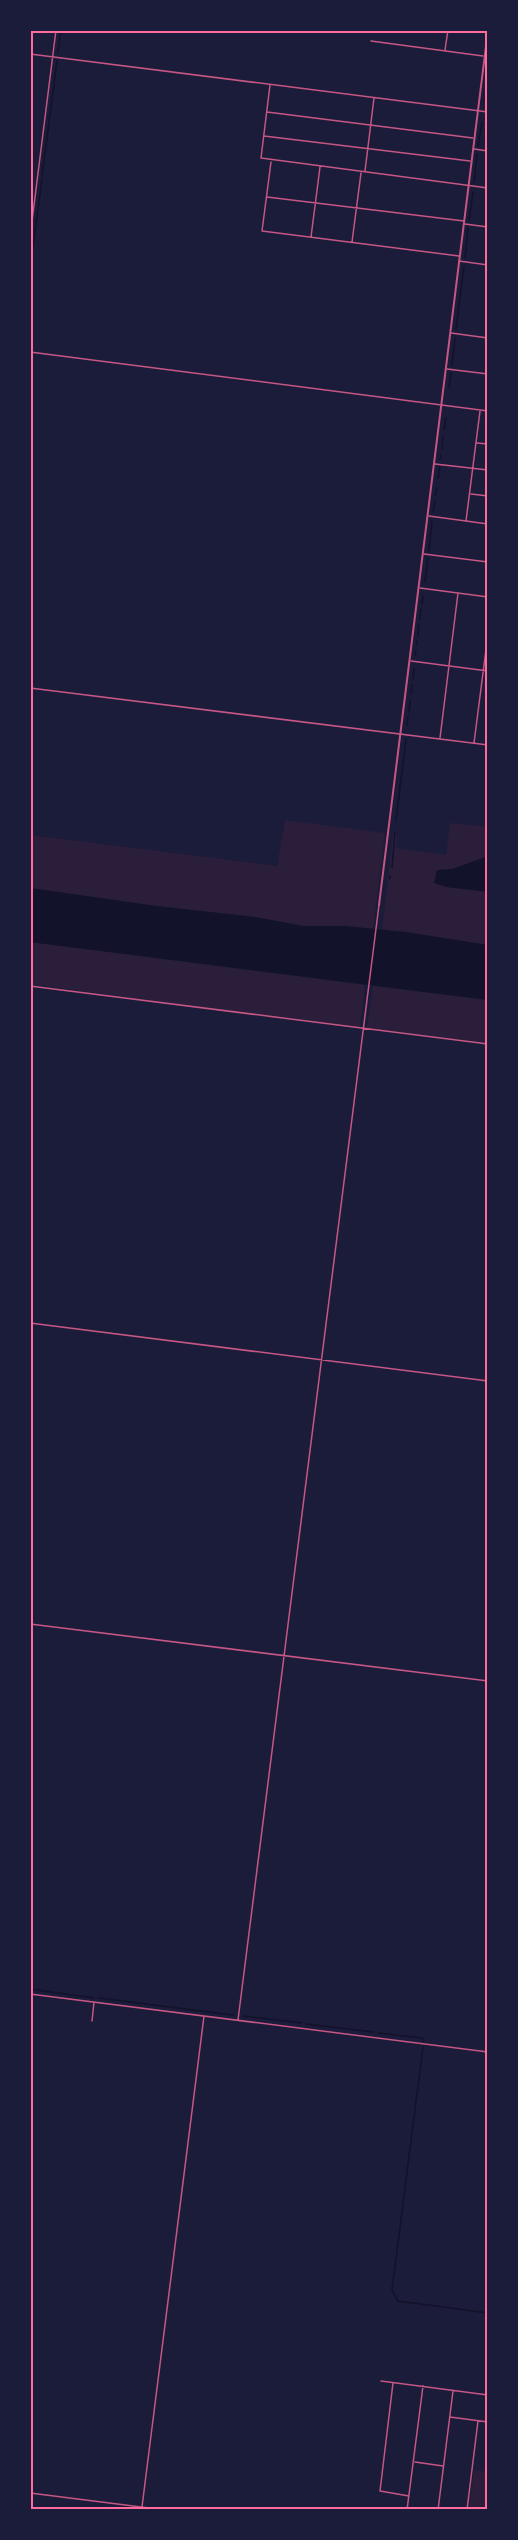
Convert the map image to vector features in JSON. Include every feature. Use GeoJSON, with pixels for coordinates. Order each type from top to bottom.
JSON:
{"type":"FeatureCollection","features":[{"type":"Feature","properties":{"kind":"street"},"geometry":{"type":"LineString","coordinates":[[30,237],[56,30]]}},
{"type":"Feature","properties":{"kind":"street"},"geometry":{"type":"LineString","coordinates":[[445,51],[448,30]]}},
{"type":"Feature","properties":{"kind":"street"},"geometry":{"type":"LineString","coordinates":[[238,2020],[424,554],[488,30]]}},
{"type":"Feature","properties":{"kind":"street"},"geometry":{"type":"LineString","coordinates":[[371,41],[484,56]]}},
{"type":"Feature","properties":{"kind":"street"},"geometry":{"type":"LineString","coordinates":[[30,54],[487,111],[488,104]]}},
{"type":"Feature","properties":{"kind":"street"},"geometry":{"type":"LineString","coordinates":[[270,84],[261,158],[488,188]]}},
{"type":"Feature","properties":{"kind":"street"},"geometry":{"type":"LineString","coordinates":[[365,172],[374,97]]}},
{"type":"Feature","properties":{"kind":"street"},"geometry":{"type":"LineString","coordinates":[[267,112],[474,138]]}},
{"type":"Feature","properties":{"kind":"street"},"geometry":{"type":"LineString","coordinates":[[264,136],[471,161]]}},
{"type":"Feature","properties":{"kind":"street"},"geometry":{"type":"LineString","coordinates":[[473,149],[488,151]]}},
{"type":"Feature","properties":{"kind":"street"},"geometry":{"type":"LineString","coordinates":[[271,161],[262,231],[459,256]]}},
{"type":"Feature","properties":{"kind":"street"},"geometry":{"type":"LineString","coordinates":[[311,238],[320,167]]}},
{"type":"Feature","properties":{"kind":"street"},"geometry":{"type":"LineString","coordinates":[[352,242],[361,172]]}},
{"type":"Feature","properties":{"kind":"street"},"geometry":{"type":"LineString","coordinates":[[266,197],[488,227]]}},
{"type":"Feature","properties":{"kind":"street"},"geometry":{"type":"LineString","coordinates":[[459,261],[488,265]]}},
{"type":"Feature","properties":{"kind":"street"},"geometry":{"type":"LineString","coordinates":[[450,333],[488,338]]}},
{"type":"Feature","properties":{"kind":"street"},"geometry":{"type":"LineString","coordinates":[[30,352],[488,411]]}},
{"type":"Feature","properties":{"kind":"street"},"geometry":{"type":"LineString","coordinates":[[446,369],[488,374]]}},
{"type":"Feature","properties":{"kind":"street"},"geometry":{"type":"LineString","coordinates":[[466,521],[480,410]]}},
{"type":"Feature","properties":{"kind":"street"},"geometry":{"type":"LineString","coordinates":[[476,442],[488,444]]}},
{"type":"Feature","properties":{"kind":"street"},"geometry":{"type":"LineString","coordinates":[[435,464],[488,470]]}},
{"type":"Feature","properties":{"kind":"street"},"geometry":{"type":"LineString","coordinates":[[470,494],[488,496]]}},
{"type":"Feature","properties":{"kind":"street"},"geometry":{"type":"LineString","coordinates":[[428,516],[488,524]]}},
{"type":"Feature","properties":{"kind":"street"},"geometry":{"type":"LineString","coordinates":[[424,554],[488,562]]}},
{"type":"Feature","properties":{"kind":"street"},"geometry":{"type":"LineString","coordinates":[[419,588],[488,597]]}},
{"type":"Feature","properties":{"kind":"street"},"geometry":{"type":"LineString","coordinates":[[440,739],[458,593]]}},
{"type":"Feature","properties":{"kind":"street"},"geometry":{"type":"LineString","coordinates":[[474,744],[488,634]]}},
{"type":"Feature","properties":{"kind":"street"},"geometry":{"type":"LineString","coordinates":[[410,661],[488,671]]}},
{"type":"Feature","properties":{"kind":"street"},"geometry":{"type":"LineString","coordinates":[[30,688],[488,746]]}},
{"type":"Feature","properties":{"kind":"street"},"geometry":{"type":"LineString","coordinates":[[30,986],[488,1044]]}},
{"type":"Feature","properties":{"kind":"street"},"geometry":{"type":"LineString","coordinates":[[30,1323],[488,1381]]}},
{"type":"Feature","properties":{"kind":"street"},"geometry":{"type":"LineString","coordinates":[[30,1624],[488,1681]]}},
{"type":"Feature","properties":{"kind":"street"},"geometry":{"type":"LineString","coordinates":[[30,1994],[488,2052]]}},
{"type":"Feature","properties":{"kind":"street"},"geometry":{"type":"LineString","coordinates":[[92,2021],[94,2002]]}},
{"type":"Feature","properties":{"kind":"street"},"geometry":{"type":"LineString","coordinates":[[142,2507],[204,2016]]}},
{"type":"Feature","properties":{"kind":"street"},"geometry":{"type":"LineString","coordinates":[[381,2381],[488,2395]]}},
{"type":"Feature","properties":{"kind":"street"},"geometry":{"type":"LineString","coordinates":[[393,2383],[380,2491],[409,2496]]}},
{"type":"Feature","properties":{"kind":"street"},"geometry":{"type":"LineString","coordinates":[[407,2510],[423,2386]]}},
{"type":"Feature","properties":{"kind":"street"},"geometry":{"type":"LineString","coordinates":[[438,2510],[453,2391]]}},
{"type":"Feature","properties":{"kind":"street"},"geometry":{"type":"LineString","coordinates":[[450,2417],[488,2422]]}},
{"type":"Feature","properties":{"kind":"street"},"geometry":{"type":"LineString","coordinates":[[467,2510],[478,2421]]}},
{"type":"Feature","properties":{"kind":"street"},"geometry":{"type":"LineString","coordinates":[[414,2462],[444,2466]]}},
{"type":"Feature","properties":{"kind":"street"},"geometry":{"type":"LineString","coordinates":[[30,2493],[165,2510]]}},
{"type":"Feature","properties":{"kind":"shaded area"},"geometry":{"type":"Polygon","coordinates":[[[285,820],[385,833],[373,929],[303,926],[255,917],[30,888],[30,835],[277,866],[285,820]]]}},
{"type":"Feature","properties":{"kind":"shaded area"},"geometry":{"type":"Polygon","coordinates":[[[450,823],[488,827],[488,945],[382,930],[393,834],[397,834],[396,848],[446,855],[450,823]]]}},
{"type":"Feature","properties":{"kind":"shaded area"},"geometry":{"type":"Polygon","coordinates":[[[488,856],[488,892],[446,887],[434,883],[437,870],[452,869],[488,856]]]}},
{"type":"Feature","properties":{"kind":"shaded area"},"geometry":{"type":"Polygon","coordinates":[[[30,888],[255,917],[303,926],[345,926],[406,932],[488,945],[488,1000],[30,942],[30,888]]]}},
{"type":"Feature","properties":{"kind":"shaded area"},"geometry":{"type":"Polygon","coordinates":[[[30,942],[365,985],[360,1028],[30,984],[30,942]]]}},
{"type":"Feature","properties":{"kind":"shaded area"},"geometry":{"type":"Polygon","coordinates":[[[373,986],[488,1000],[488,1043],[367,1028],[373,986]]]}},
{"type":"Feature","properties":{"kind":"shaded area"},"geometry":{"type":"Polygon","coordinates":[[[474,2470],[488,2472],[488,2510],[469,2510],[474,2470]]]}},
{"type":"Feature","properties":{"kind":"waterway"},"geometry":{"type":"LineString","coordinates":[[58,52],[61,30]]}},
{"type":"Feature","properties":{"kind":"waterway"},"geometry":{"type":"LineString","coordinates":[[42,176],[57,61]]}},
{"type":"Feature","properties":{"kind":"waterway"},"geometry":{"type":"LineString","coordinates":[[485,100],[488,76]]}},
{"type":"Feature","properties":{"kind":"waterway"},"geometry":{"type":"LineString","coordinates":[[478,146],[482,122]]}},
{"type":"Feature","properties":{"kind":"waterway"},"geometry":{"type":"LineString","coordinates":[[474,182],[477,154]]}},
{"type":"Feature","properties":{"kind":"waterway"},"geometry":{"type":"LineString","coordinates":[[33,247],[42,179]]}},
{"type":"Feature","properties":{"kind":"waterway"},"geometry":{"type":"LineString","coordinates":[[469,221],[473,192]]}},
{"type":"Feature","properties":{"kind":"waterway"},"geometry":{"type":"LineString","coordinates":[[465,258],[468,228]]}},
{"type":"Feature","properties":{"kind":"waterway"},"geometry":{"type":"LineString","coordinates":[[32,254],[32,261]]}},
{"type":"Feature","properties":{"kind":"waterway"},"geometry":{"type":"LineString","coordinates":[[456,329],[464,266]]}},
{"type":"Feature","properties":{"kind":"waterway"},"geometry":{"type":"LineString","coordinates":[[30,275],[31,268]]}},
{"type":"Feature","properties":{"kind":"waterway"},"geometry":{"type":"LineString","coordinates":[[452,365],[455,338]]}},
{"type":"Feature","properties":{"kind":"waterway"},"geometry":{"type":"LineString","coordinates":[[449,387],[451,373]]}},
{"type":"Feature","properties":{"kind":"waterway"},"geometry":{"type":"LineString","coordinates":[[444,429],[446,418]]}},
{"type":"Feature","properties":{"kind":"waterway"},"geometry":{"type":"LineString","coordinates":[[442,449],[443,436]]}},
{"type":"Feature","properties":{"kind":"waterway"},"geometry":{"type":"LineString","coordinates":[[440,459],[441,455]]}},
{"type":"Feature","properties":{"kind":"waterway"},"geometry":{"type":"LineString","coordinates":[[438,478],[440,467]]}},
{"type":"Feature","properties":{"kind":"waterway"},"geometry":{"type":"LineString","coordinates":[[435,495],[437,488]]}},
{"type":"Feature","properties":{"kind":"waterway"},"geometry":{"type":"LineString","coordinates":[[433,511],[435,502]]}},
{"type":"Feature","properties":{"kind":"waterway"},"geometry":{"type":"LineString","coordinates":[[429,551],[432,521]]}},
{"type":"Feature","properties":{"kind":"waterway"},"geometry":{"type":"LineString","coordinates":[[425,582],[428,558]]}},
{"type":"Feature","properties":{"kind":"waterway"},"geometry":{"type":"LineString","coordinates":[[422,604],[423,596]]}},
{"type":"Feature","properties":{"kind":"waterway"},"geometry":{"type":"LineString","coordinates":[[420,619],[421,609]]}},
{"type":"Feature","properties":{"kind":"waterway"},"geometry":{"type":"LineString","coordinates":[[418,636],[419,624]]}},
{"type":"Feature","properties":{"kind":"waterway"},"geometry":{"type":"LineString","coordinates":[[415,655],[416,650]]}},
{"type":"Feature","properties":{"kind":"waterway"},"geometry":{"type":"LineString","coordinates":[[413,680],[414,668]]}},
{"type":"Feature","properties":{"kind":"waterway"},"geometry":{"type":"LineString","coordinates":[[411,693],[412,685]]}},
{"type":"Feature","properties":{"kind":"waterway"},"geometry":{"type":"LineString","coordinates":[[409,712],[410,700]]}},
{"type":"Feature","properties":{"kind":"waterway"},"geometry":{"type":"LineString","coordinates":[[407,725],[408,717]]}},
{"type":"Feature","properties":{"kind":"waterway"},"geometry":{"type":"LineString","coordinates":[[396,820],[406,739]]}},
{"type":"Feature","properties":{"kind":"waterway"},"geometry":{"type":"LineString","coordinates":[[392,867],[395,832]]}},
{"type":"Feature","properties":{"kind":"waterway"},"geometry":{"type":"LineString","coordinates":[[30,1989],[94,1998]]}},
{"type":"Feature","properties":{"kind":"waterway"},"geometry":{"type":"LineString","coordinates":[[99,1998],[233,2015]]}},
{"type":"Feature","properties":{"kind":"waterway"},"geometry":{"type":"LineString","coordinates":[[243,2016],[302,2023]]}},
{"type":"Feature","properties":{"kind":"waterway"},"geometry":{"type":"LineString","coordinates":[[306,2024],[374,2032]]}},
{"type":"Feature","properties":{"kind":"waterway"},"geometry":{"type":"LineString","coordinates":[[378,2033],[423,2038],[424,2041]]}},
{"type":"Feature","properties":{"kind":"waterway"},"geometry":{"type":"LineString","coordinates":[[423,2047],[392,2290],[398,2301],[488,2313]]}}]}
